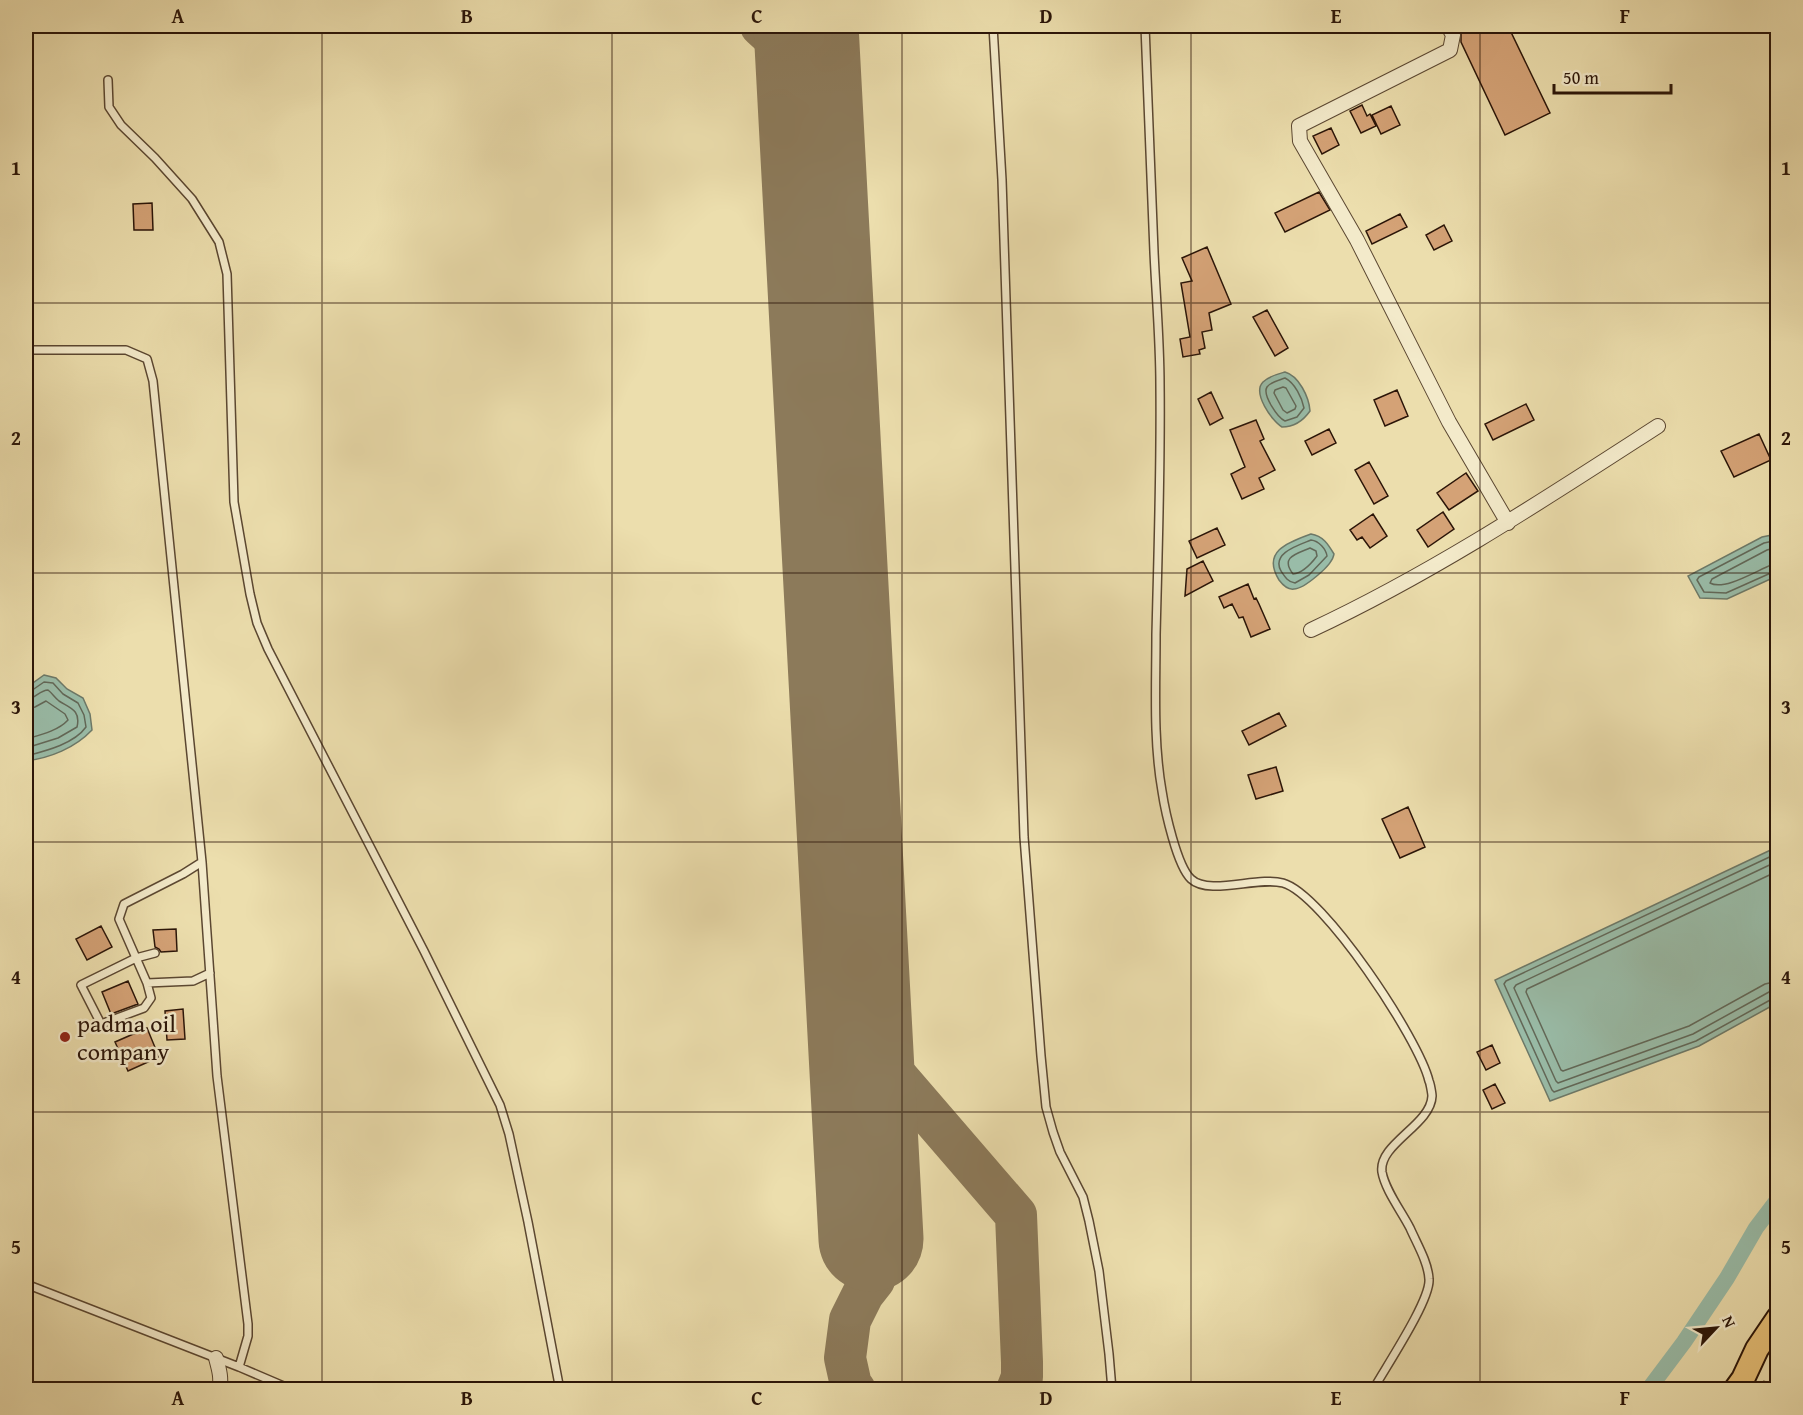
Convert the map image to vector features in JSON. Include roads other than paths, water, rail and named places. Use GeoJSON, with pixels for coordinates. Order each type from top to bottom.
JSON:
{"type":"FeatureCollection","features":[{"type":"Feature","properties":{"kind":"highway"},"geometry":{"type":"LineString","coordinates":[[1735,1389],[1743,1379],[1757,1349],[1778,1318]]}},
{"type":"Feature","properties":{"kind":"street"},"geometry":{"type":"LineString","coordinates":[[1448,26],[1453,35],[1450,50],[1299,126],[1300,141],[1357,240],[1449,422],[1508,523]]}},
{"type":"Feature","properties":{"kind":"street"},"geometry":{"type":"LineString","coordinates":[[1311,630],[1393,590],[1508,523],[1658,426]]}},
{"type":"Feature","properties":{"kind":"street"},"geometry":{"type":"LineString","coordinates":[[216,1358],[220,1370],[219,1389]]}},
{"type":"Feature","properties":{"kind":"lane"},"geometry":{"type":"LineString","coordinates":[[993,26],[1002,180],[1024,837],[1041,1056],[1046,1107],[1053,1132],[1060,1152],[1083,1197],[1089,1221],[1099,1271],[1112,1389]]}},
{"type":"Feature","properties":{"kind":"lane"},"geometry":{"type":"LineString","coordinates":[[1145,26],[1161,383],[1155,708],[1162,794],[1178,856],[1192,881],[1200,885],[1214,886],[1274,881],[1296,888],[1334,928],[1370,975],[1397,1013],[1425,1066],[1432,1097],[1430,1106],[1387,1154],[1382,1170],[1385,1181],[1425,1261],[1430,1283],[1424,1302],[1373,1389]]}},
{"type":"Feature","properties":{"kind":"lane"},"geometry":{"type":"LineString","coordinates":[[108,80],[109,107],[121,125],[192,199],[219,242],[227,274],[234,502],[257,622],[268,649],[424,951],[500,1105],[509,1134],[528,1222],[560,1389]]}},
{"type":"Feature","properties":{"kind":"lane"},"geometry":{"type":"LineString","coordinates":[[26,350],[126,351],[147,359],[151,370],[202,862],[217,1076],[248,1324],[248,1336],[239,1367]]}},
{"type":"Feature","properties":{"kind":"lane"},"geometry":{"type":"LineString","coordinates":[[155,952],[136,958],[81,985],[100,1024],[144,1008],[151,998],[147,983],[136,958],[119,919],[124,904],[202,862]]}},
{"type":"Feature","properties":{"kind":"lane"},"geometry":{"type":"LineString","coordinates":[[147,983],[194,981],[210,973]]}},
{"type":"Feature","properties":{"kind":"lane"},"geometry":{"type":"LineString","coordinates":[[26,1284],[294,1389]]}},
{"type":"Feature","properties":{"kind":"water"},"geometry":{"type":"Polygon","coordinates":[[[1285,372],[1295,378],[1302,388],[1310,411],[1298,423],[1282,427],[1273,419],[1265,406],[1260,387],[1268,378],[1285,372]]]}},
{"type":"Feature","properties":{"kind":"water"},"geometry":{"type":"Polygon","coordinates":[[[1311,534],[1325,541],[1334,554],[1333,557],[1330,563],[1310,582],[1300,588],[1290,589],[1280,582],[1274,570],[1275,555],[1286,544],[1311,534]]]}},
{"type":"Feature","properties":{"kind":"water"},"geometry":{"type":"Polygon","coordinates":[[[1777,534],[1777,576],[1727,599],[1700,598],[1688,576],[1762,537],[1777,534]]]}},
{"type":"Feature","properties":{"kind":"water"},"geometry":{"type":"Polygon","coordinates":[[[44,675],[56,678],[67,689],[83,698],[90,714],[92,730],[78,742],[62,751],[26,761],[26,688],[44,675]]]}},
{"type":"Feature","properties":{"kind":"water"},"geometry":{"type":"Polygon","coordinates":[[[1777,847],[1777,1003],[1699,1046],[1550,1101],[1495,980],[1777,847]]]}},
{"type":"Feature","properties":{"kind":"waterway"},"geometry":{"type":"LineString","coordinates":[[1648,1390],[1684,1342],[1727,1278],[1756,1228],[1778,1199]]}},
{"type":"Feature","properties":{"kind":"place","name":"padma oil company"},"geometry":{"type":"Point","coordinates":[65,1037]}}]}
